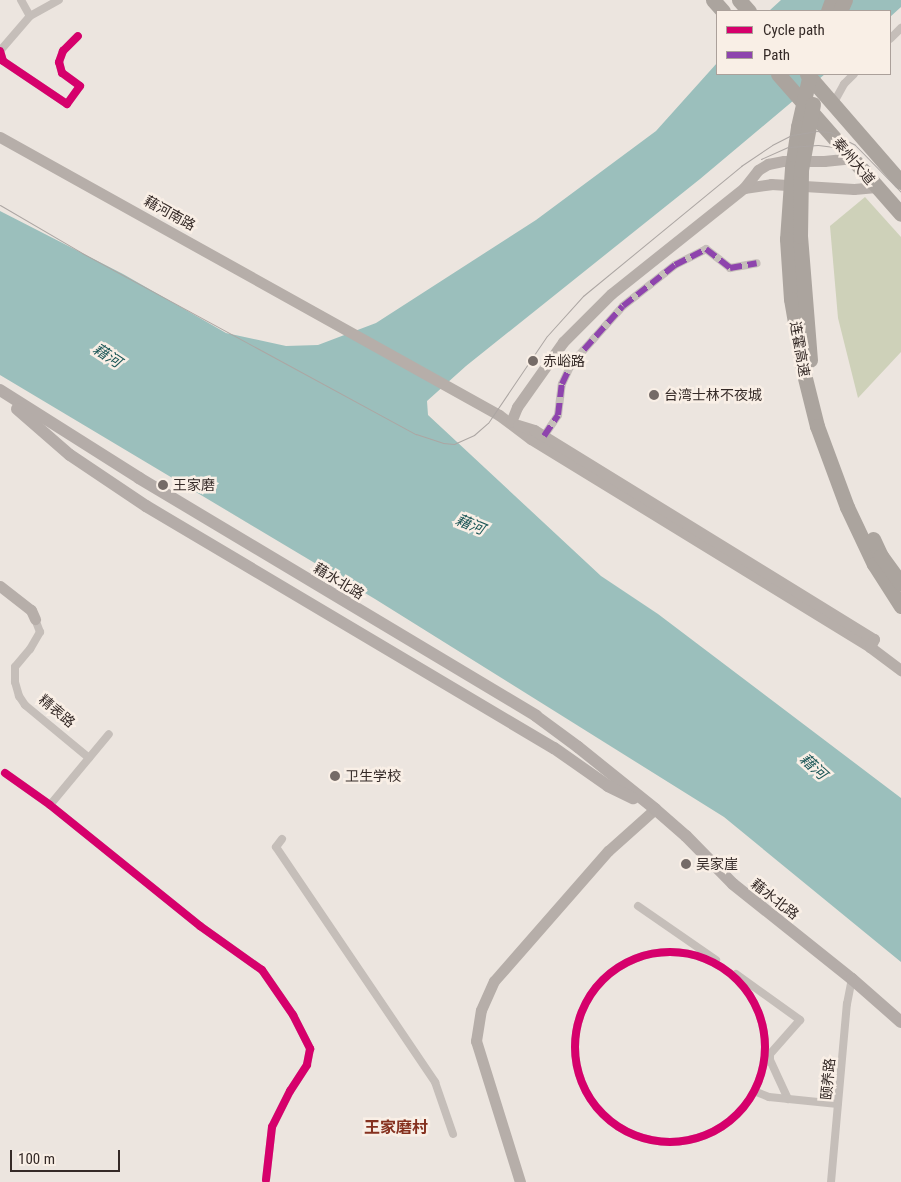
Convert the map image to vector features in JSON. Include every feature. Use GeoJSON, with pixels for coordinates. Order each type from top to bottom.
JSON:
{"type":"FeatureCollection","features":[{"type":"Feature","properties":{"kind":"highway"},"geometry":{"type":"LineString","coordinates":[[713,0],[722,10]]}},
{"type":"Feature","properties":{"kind":"highway"},"geometry":{"type":"LineString","coordinates":[[739,0],[748,10]]}},
{"type":"Feature","properties":{"kind":"highway","name":"秦州大道"},"geometry":{"type":"LineString","coordinates":[[779,75],[901,214]]}},
{"type":"Feature","properties":{"kind":"highway","name":"连霍高速"},"geometry":{"type":"LineString","coordinates":[[809,75],[794,151],[794,238],[811,369],[841,473],[878,560],[888,575],[901,606]]}},
{"type":"Feature","properties":{"kind":"highway","name":"秦州大道"},"geometry":{"type":"LineString","coordinates":[[810,75],[901,182]]}},
{"type":"Feature","properties":{"kind":"highway","name":"连霍高速"},"geometry":{"type":"LineString","coordinates":[[794,238],[801,170],[819,75]]}},
{"type":"Feature","properties":{"kind":"highway","name":"连霍高速"},"geometry":{"type":"LineString","coordinates":[[888,575],[901,584]]}},
{"type":"Feature","properties":{"kind":"main road","name":"藉河南路"},"geometry":{"type":"LineString","coordinates":[[0,137],[511,422]]}},
{"type":"Feature","properties":{"kind":"main road"},"geometry":{"type":"LineString","coordinates":[[511,422],[517,407],[563,342],[611,294],[744,188],[758,170],[768,164],[784,161],[824,161],[851,158]]}},
{"type":"Feature","properties":{"kind":"main road"},"geometry":{"type":"LineString","coordinates":[[744,188],[771,184],[854,188],[876,187]]}},
{"type":"Feature","properties":{"kind":"main road","name":"藉水北路"},"geometry":{"type":"LineString","coordinates":[[0,390],[144,481],[536,716],[655,808],[686,836],[733,884],[852,979],[882,1007],[901,1020]]}},
{"type":"Feature","properties":{"kind":"main road","name":"藉水北路"},"geometry":{"type":"LineString","coordinates":[[0,394],[70,455],[146,506],[554,748],[608,786],[655,808]]}},
{"type":"Feature","properties":{"kind":"main road"},"geometry":{"type":"LineString","coordinates":[[511,422],[544,436],[874,639],[870,647]]}},
{"type":"Feature","properties":{"kind":"main road"},"geometry":{"type":"LineString","coordinates":[[511,422],[531,439],[870,647],[901,670]]}},
{"type":"Feature","properties":{"kind":"main road","name":"精表路"},"geometry":{"type":"LineString","coordinates":[[0,586],[31,610],[35,619]]}},
{"type":"Feature","properties":{"kind":"main road"},"geometry":{"type":"LineString","coordinates":[[520,1182],[476,1041],[481,1010],[494,981],[608,851],[655,808]]}},
{"type":"Feature","properties":{"kind":"street"},"geometry":{"type":"LineString","coordinates":[[21,0],[30,16]]}},
{"type":"Feature","properties":{"kind":"street"},"geometry":{"type":"LineString","coordinates":[[59,0],[30,16],[0,51],[3,61],[67,104],[80,86],[62,73],[60,56],[78,36]]}},
{"type":"Feature","properties":{"kind":"street"},"geometry":{"type":"LineString","coordinates":[[891,38],[901,28]]}},
{"type":"Feature","properties":{"kind":"street"},"geometry":{"type":"LineString","coordinates":[[829,98],[853,75]]}},
{"type":"Feature","properties":{"kind":"street"},"geometry":{"type":"LineString","coordinates":[[544,436],[558,415],[562,384],[572,363],[623,306],[675,265],[706,248],[730,268],[758,263]]}},
{"type":"Feature","properties":{"kind":"street","name":"精表路"},"geometry":{"type":"LineString","coordinates":[[35,619],[40,632],[16,667],[15,682],[19,696],[25,704],[89,758]]}},
{"type":"Feature","properties":{"kind":"street"},"geometry":{"type":"LineString","coordinates":[[50,804],[109,734]]}},
{"type":"Feature","properties":{"kind":"street"},"geometry":{"type":"LineString","coordinates":[[5,773],[50,804],[200,926],[262,970],[293,1015],[310,1049],[307,1065],[290,1091],[272,1127],[266,1180]]}},
{"type":"Feature","properties":{"kind":"street"},"geometry":{"type":"LineString","coordinates":[[282,839],[276,847],[435,1082],[453,1134]]}},
{"type":"Feature","properties":{"kind":"street"},"geometry":{"type":"LineString","coordinates":[[638,906],[800,1020],[770,1054],[770,1060],[788,1099]]}},
{"type":"Feature","properties":{"kind":"street"},"geometry":{"type":"LineString","coordinates":[[679,953],[694,955],[713,963],[730,974],[741,985],[759,1016],[764,1036],[764,1056],[760,1076],[754,1091],[746,1104],[732,1119],[715,1130],[696,1138],[676,1142],[655,1141],[626,1131],[609,1120],[595,1105],[580,1078],[575,1058],[575,1037],[579,1017],[588,999],[600,982],[615,969],[643,956],[679,953]]}},
{"type":"Feature","properties":{"kind":"street","name":"颐养路"},"geometry":{"type":"LineString","coordinates":[[831,1182],[852,979]]}},
{"type":"Feature","properties":{"kind":"street"},"geometry":{"type":"LineString","coordinates":[[754,1091],[769,1097],[838,1104]]}},
{"type":"Feature","properties":{"kind":"green space"},"geometry":{"type":"Polygon","coordinates":[[[865,197],[901,237],[901,352],[858,398],[838,318],[830,226],[865,197]]]}},
{"type":"Feature","properties":{"kind":"water"},"geometry":{"type":"Polygon","coordinates":[[[781,0],[901,0],[901,7],[891,16],[891,10],[770,10],[781,0]]]}},
{"type":"Feature","properties":{"kind":"water","name":"藉河"},"geometry":{"type":"Polygon","coordinates":[[[716,64],[716,75],[824,75],[700,179],[466,366],[427,401],[428,415],[601,576],[658,614],[901,798],[901,962],[724,817],[375,599],[0,375],[0,211],[123,274],[226,333],[286,346],[318,345],[376,323],[536,220],[656,131],[716,64]]]}},
{"type":"Feature","properties":{"kind":"tram line"},"geometry":{"type":"LineString","coordinates":[[0,205],[82,253],[416,434],[443,443],[454,444],[474,435],[488,423],[547,336],[583,296],[741,166],[772,145],[792,135],[816,131],[830,132],[855,145],[901,192]]}},
{"type":"Feature","properties":{"kind":"tram line"},"geometry":{"type":"LineString","coordinates":[[761,159],[788,147],[818,145],[834,147],[853,155],[870,167]]}},
{"type":"Feature","properties":{"kind":"marked path"},"geometry":{"type":"LineString","coordinates":[[544,436],[558,415],[562,384],[572,363],[623,306],[675,265],[706,249],[730,268],[757,263]]}},
{"type":"Feature","properties":{"kind":"cycle path"},"geometry":{"type":"LineString","coordinates":[[0,51],[3,61],[67,104],[80,86],[62,73],[59,62],[63,51],[78,36]]}},
{"type":"Feature","properties":{"kind":"cycle path"},"geometry":{"type":"LineString","coordinates":[[5,773],[50,805],[200,926],[262,970],[293,1015],[310,1049],[307,1065],[290,1091],[272,1127],[266,1180]]}},
{"type":"Feature","properties":{"kind":"cycle path"},"geometry":{"type":"LineString","coordinates":[[670,952],[706,959],[723,968],[737,980],[749,994],[758,1011],[765,1047],[758,1083],[749,1100],[737,1114],[723,1126],[706,1135],[670,1142],[634,1135],[617,1126],[603,1114],[591,1100],[582,1083],[575,1047],[582,1011],[591,994],[603,980],[617,968],[634,959],[670,952]]}},
{"type":"Feature","properties":{"kind":"place","name":"赤峪路"},"geometry":{"type":"Point","coordinates":[533,361]}},
{"type":"Feature","properties":{"kind":"place","name":"台湾士林不夜城"},"geometry":{"type":"Point","coordinates":[654,395]}},
{"type":"Feature","properties":{"kind":"place","name":"王家磨"},"geometry":{"type":"Point","coordinates":[163,485]}},
{"type":"Feature","properties":{"kind":"place","name":"卫生学校"},"geometry":{"type":"Point","coordinates":[335,776]}},
{"type":"Feature","properties":{"kind":"place","name":"吴家崖"},"geometry":{"type":"Point","coordinates":[686,864]}},
{"type":"Feature","properties":{"kind":"district","name":"王家磨村"},"geometry":{"type":"Point","coordinates":[396,1128]}}]}
